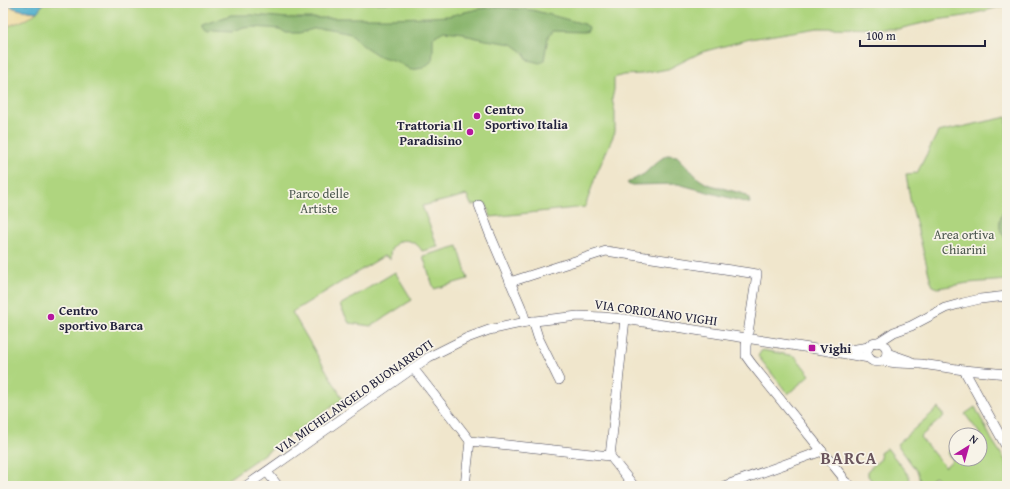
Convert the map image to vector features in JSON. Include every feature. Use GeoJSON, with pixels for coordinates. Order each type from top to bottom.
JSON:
{"type":"FeatureCollection","features":[{"type":"Feature","properties":{"kind":"street"},"geometry":{"type":"LineString","coordinates":[[479,205],[521,307],[538,337],[559,380]]}},
{"type":"Feature","properties":{"kind":"street"},"geometry":{"type":"LineString","coordinates":[[510,282],[606,251],[756,274],[745,352],[748,358],[842,476],[842,483],[851,486]]}},
{"type":"Feature","properties":{"kind":"street"},"geometry":{"type":"LineString","coordinates":[[1007,296],[980,299],[945,308],[911,326],[894,332],[873,345],[868,353],[869,358],[876,362],[882,361],[897,364],[921,364],[1007,374]]}},
{"type":"Feature","properties":{"kind":"street","name":"VIA CORIOLANO VIGHI"},"geometry":{"type":"LineString","coordinates":[[529,321],[578,316],[625,319],[869,358]]}},
{"type":"Feature","properties":{"kind":"street"},"geometry":{"type":"LineString","coordinates":[[625,319],[610,456],[634,486]]}},
{"type":"Feature","properties":{"kind":"street","name":"VIA MICHELANGELO BUONARROTI"},"geometry":{"type":"LineString","coordinates":[[246,486],[429,357],[467,338],[489,330],[529,321]]}},
{"type":"Feature","properties":{"kind":"street"},"geometry":{"type":"LineString","coordinates":[[882,361],[886,356],[892,340],[911,326]]}},
{"type":"Feature","properties":{"kind":"street"},"geometry":{"type":"LineString","coordinates":[[873,345],[884,345],[887,351],[921,364]]}},
{"type":"Feature","properties":{"kind":"street","name":"VIA CORIOLANO VIGHI"},"geometry":{"type":"LineString","coordinates":[[836,352],[873,345]]}},
{"type":"Feature","properties":{"kind":"street"},"geometry":{"type":"LineString","coordinates":[[413,368],[470,441],[465,486]]}},
{"type":"Feature","properties":{"kind":"street"},"geometry":{"type":"LineString","coordinates":[[964,370],[1007,448]]}},
{"type":"Feature","properties":{"kind":"street"},"geometry":{"type":"LineString","coordinates":[[470,441],[610,456]]}},
{"type":"Feature","properties":{"kind":"street"},"geometry":{"type":"LineString","coordinates":[[724,486],[822,451]]}},
{"type":"Feature","properties":{"kind":"street"},"geometry":{"type":"LineString","coordinates":[[267,472],[278,486]]}},
{"type":"Feature","properties":{"kind":"green space","name":"Parco delle Artiste"},"geometry":{"type":"Polygon","coordinates":[[[3,3],[7,3],[10,7],[36,12],[44,3],[1007,3],[1007,5],[965,16],[936,20],[898,29],[817,28],[750,39],[702,52],[668,69],[641,74],[623,75],[614,78],[612,99],[615,112],[615,132],[596,175],[585,207],[491,217],[486,204],[471,205],[467,195],[422,206],[438,247],[422,251],[420,247],[412,242],[404,240],[400,241],[392,248],[390,259],[384,256],[292,312],[343,399],[218,486],[3,486],[3,3]]]}},
{"type":"Feature","properties":{"kind":"green space"},"geometry":{"type":"Polygon","coordinates":[[[495,7],[532,10],[584,24],[589,27],[588,31],[584,32],[552,31],[548,37],[544,60],[540,63],[528,60],[523,52],[512,44],[468,36],[463,33],[444,31],[433,37],[432,61],[423,68],[411,70],[396,61],[379,56],[362,45],[351,33],[324,28],[313,29],[300,33],[286,33],[280,29],[254,27],[244,28],[232,32],[212,31],[209,33],[205,32],[202,28],[202,25],[231,15],[288,18],[431,17],[448,16],[478,9],[495,7]]]}},
{"type":"Feature","properties":{"kind":"green space","name":"Area ortiva Chiarini"},"geometry":{"type":"Polygon","coordinates":[[[1007,117],[1007,280],[968,283],[938,288],[933,286],[910,199],[906,174],[917,173],[938,132],[1007,117]]]}},
{"type":"Feature","properties":{"kind":"green space"},"geometry":{"type":"Polygon","coordinates":[[[667,155],[677,156],[699,179],[707,184],[744,194],[749,199],[750,203],[678,184],[629,185],[627,183],[644,174],[667,155]]]}},
{"type":"Feature","properties":{"kind":"green space"},"geometry":{"type":"Polygon","coordinates":[[[1007,207],[1007,241],[1001,232],[1000,219],[1007,207]]]}},
{"type":"Feature","properties":{"kind":"green space"},"geometry":{"type":"Polygon","coordinates":[[[458,246],[468,279],[434,289],[423,256],[458,246]]]}},
{"type":"Feature","properties":{"kind":"green space"},"geometry":{"type":"Polygon","coordinates":[[[395,272],[412,300],[371,326],[349,323],[340,305],[395,272]]]}},
{"type":"Feature","properties":{"kind":"green space"},"geometry":{"type":"Polygon","coordinates":[[[762,350],[795,356],[810,375],[788,394],[758,356],[762,350]]]}},
{"type":"Feature","properties":{"kind":"green space"},"geometry":{"type":"Polygon","coordinates":[[[975,407],[985,427],[975,427],[965,414],[975,407]]]}},
{"type":"Feature","properties":{"kind":"green space"},"geometry":{"type":"Polygon","coordinates":[[[938,408],[944,416],[920,437],[945,467],[948,464],[948,467],[988,467],[988,432],[1007,463],[1007,486],[943,486],[935,476],[928,482],[931,486],[921,486],[918,473],[897,444],[938,408]]]}},
{"type":"Feature","properties":{"kind":"green space"},"geometry":{"type":"Polygon","coordinates":[[[887,448],[909,476],[911,486],[876,486],[868,476],[868,470],[881,459],[880,453],[887,448]]]}},
{"type":"Feature","properties":{"kind":"sand"},"geometry":{"type":"Polygon","coordinates":[[[3,3],[7,3],[13,8],[37,12],[25,20],[3,28],[3,3]]]}},
{"type":"Feature","properties":{"kind":"water"},"geometry":{"type":"Polygon","coordinates":[[[7,3],[44,3],[37,12],[13,8],[7,3]]]}},
{"type":"Feature","properties":{"kind":"place","name":"Centro Sportivo Italia"},"geometry":{"type":"Point","coordinates":[477,116]}},
{"type":"Feature","properties":{"kind":"place","name":"Trattoria Il Paradisino"},"geometry":{"type":"Point","coordinates":[470,132]}},
{"type":"Feature","properties":{"kind":"place","name":"Centro sportivo Barca"},"geometry":{"type":"Point","coordinates":[51,317]}},
{"type":"Feature","properties":{"kind":"place","name":"Vighi"},"geometry":{"type":"Point","coordinates":[812,348]}},
{"type":"Feature","properties":{"kind":"district","name":"BARCA"},"geometry":{"type":"Point","coordinates":[849,458]}}]}
